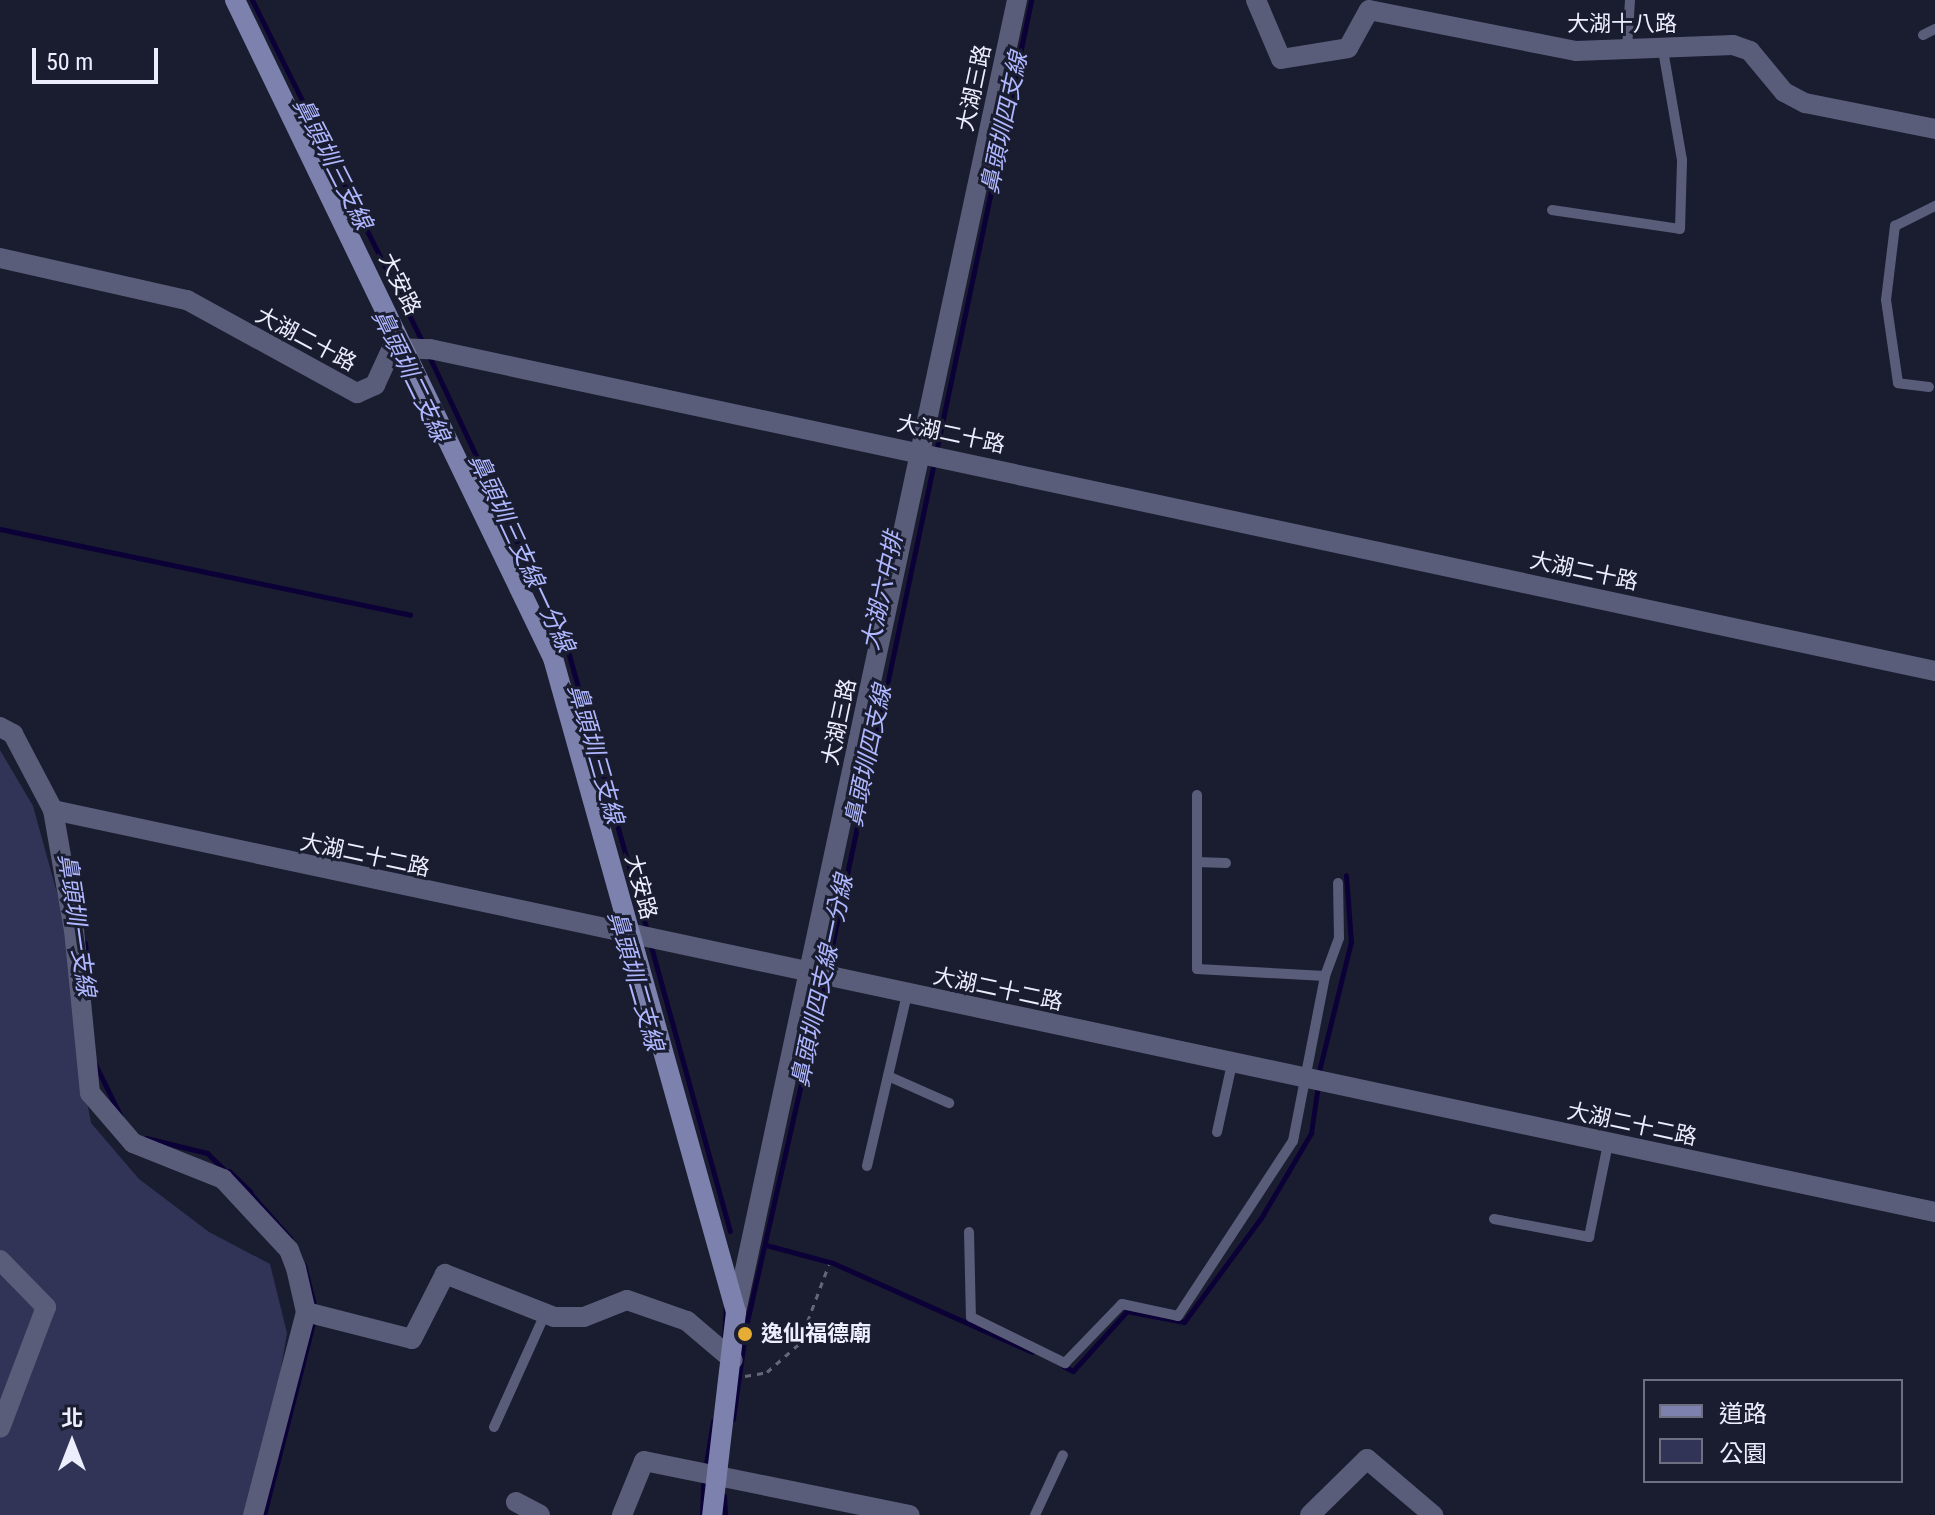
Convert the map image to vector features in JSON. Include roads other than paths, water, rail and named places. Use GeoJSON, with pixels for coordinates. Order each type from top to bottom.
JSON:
{"type":"FeatureCollection","features":[{"type":"Feature","properties":{"kind":"street","name":"大安路"},"geometry":{"type":"LineString","coordinates":[[235,0],[553,658],[736,1312],[731,1369],[712,1476],[712,1515]]}},
{"type":"Feature","properties":{"kind":"street","name":"大湖三路"},"geometry":{"type":"LineString","coordinates":[[736,1312],[1017,0]]}},
{"type":"Feature","properties":{"kind":"street","name":"大湖十八路"},"geometry":{"type":"LineString","coordinates":[[1256,0],[1281,59],[1348,48],[1370,5],[1576,51],[1733,45],[1750,51],[1784,92],[1805,103],[1935,129]]}},
{"type":"Feature","properties":{"kind":"street","name":"大湖二十路"},"geometry":{"type":"LineString","coordinates":[[0,258],[187,300],[357,393],[375,385],[392,348],[404,346],[920,452],[1935,671]]}},
{"type":"Feature","properties":{"kind":"street"},"geometry":{"type":"LineString","coordinates":[[0,727],[13,734],[53,810],[74,930],[90,1093],[133,1143],[223,1179],[289,1250],[306,1312],[253,1515]]}},
{"type":"Feature","properties":{"kind":"street","name":"大湖二十二路"},"geometry":{"type":"LineString","coordinates":[[53,810],[810,975],[1935,1212]]}},
{"type":"Feature","properties":{"kind":"street"},"geometry":{"type":"LineString","coordinates":[[0,1260],[46,1307],[0,1428]]}},
{"type":"Feature","properties":{"kind":"street"},"geometry":{"type":"LineString","coordinates":[[306,1312],[412,1339],[445,1274],[545,1314],[584,1317],[627,1300],[687,1321],[731,1369]]}},
{"type":"Feature","properties":{"kind":"street"},"geometry":{"type":"LineString","coordinates":[[1310,1515],[1367,1459],[1433,1515]]}},
{"type":"Feature","properties":{"kind":"street"},"geometry":{"type":"LineString","coordinates":[[622,1515],[644,1461],[910,1515]]}},
{"type":"Feature","properties":{"kind":"street"},"geometry":{"type":"LineString","coordinates":[[516,1502],[540,1515]]}},
{"type":"Feature","properties":{"kind":"lane"},"geometry":{"type":"LineString","coordinates":[[1627,50],[1630,0]]}},
{"type":"Feature","properties":{"kind":"lane"},"geometry":{"type":"LineString","coordinates":[[1923,35],[1935,29]]}},
{"type":"Feature","properties":{"kind":"lane"},"geometry":{"type":"LineString","coordinates":[[1552,210],[1680,229],[1682,160],[1663,50]]}},
{"type":"Feature","properties":{"kind":"lane"},"geometry":{"type":"LineString","coordinates":[[1929,387],[1898,383],[1887,286],[1895,226],[1935,206]]}},
{"type":"Feature","properties":{"kind":"lane"},"geometry":{"type":"LineString","coordinates":[[1197,795],[1197,969],[1325,976]]}},
{"type":"Feature","properties":{"kind":"lane"},"geometry":{"type":"LineString","coordinates":[[1197,862],[1226,863]]}},
{"type":"Feature","properties":{"kind":"lane"},"geometry":{"type":"LineString","coordinates":[[969,1232],[971,1317],[1065,1363],[1122,1304],[1178,1316],[1293,1141],[1308,1081],[1325,976],[1339,938],[1338,883]]}},
{"type":"Feature","properties":{"kind":"lane"},"geometry":{"type":"LineString","coordinates":[[867,1166],[907,994]]}},
{"type":"Feature","properties":{"kind":"lane"},"geometry":{"type":"LineString","coordinates":[[1217,1132],[1232,1064]]}},
{"type":"Feature","properties":{"kind":"lane"},"geometry":{"type":"LineString","coordinates":[[888,1076],[949,1103]]}},
{"type":"Feature","properties":{"kind":"lane"},"geometry":{"type":"LineString","coordinates":[[1494,1219],[1589,1237],[1608,1144]]}},
{"type":"Feature","properties":{"kind":"lane"},"geometry":{"type":"LineString","coordinates":[[494,1427],[545,1314]]}},
{"type":"Feature","properties":{"kind":"lane"},"geometry":{"type":"LineString","coordinates":[[1035,1515],[1063,1455]]}},
{"type":"Feature","properties":{"kind":"waterway","name":"鼻頭圳三支線"},"geometry":{"type":"LineString","coordinates":[[252,0],[424,345]]}},
{"type":"Feature","properties":{"kind":"waterway","name":"鼻頭圳四支線"},"geometry":{"type":"LineString","coordinates":[[936,452],[1031,0]]}},
{"type":"Feature","properties":{"kind":"waterway","name":"鼻頭圳三支線"},"geometry":{"type":"LineString","coordinates":[[428,354],[567,648],[647,930]]}},
{"type":"Feature","properties":{"kind":"waterway","name":"鼻頭圳四支線一分線"},"geometry":{"type":"LineString","coordinates":[[827,969],[934,462]]}},
{"type":"Feature","properties":{"kind":"waterway"},"geometry":{"type":"LineString","coordinates":[[0,529],[410,615]]}},
{"type":"Feature","properties":{"kind":"waterway"},"geometry":{"type":"LineString","coordinates":[[1318,1075],[1351,942],[1346,875]]}},
{"type":"Feature","properties":{"kind":"waterway","name":"鼻頭圳一支線"},"geometry":{"type":"LineString","coordinates":[[85,943],[90,993]]}},
{"type":"Feature","properties":{"kind":"waterway","name":"鼻頭圳三支線"},"geometry":{"type":"LineString","coordinates":[[650,943],[730,1231]]}},
{"type":"Feature","properties":{"kind":"waterway","name":"鼻頭圳四支線一分線"},"geometry":{"type":"LineString","coordinates":[[733,1419],[746,1326],[825,978]]}},
{"type":"Feature","properties":{"kind":"waterway","name":"鼻頭圳一支線"},"geometry":{"type":"LineString","coordinates":[[95,1064],[120,1115]]}},
{"type":"Feature","properties":{"kind":"waterway"},"geometry":{"type":"LineString","coordinates":[[1063,1366],[1073,1371],[1127,1311],[1184,1322],[1261,1218],[1311,1133],[1318,1085]]}},
{"type":"Feature","properties":{"kind":"waterway","name":"鼻頭圳一支線"},"geometry":{"type":"LineString","coordinates":[[146,1138],[207,1153],[227,1172]]}},
{"type":"Feature","properties":{"kind":"waterway","name":"鼻頭圳一支線"},"geometry":{"type":"LineString","coordinates":[[229,1171],[251,1192]]}},
{"type":"Feature","properties":{"kind":"waterway","name":"鼻頭圳一支線"},"geometry":{"type":"LineString","coordinates":[[249,1192],[290,1238]]}},
{"type":"Feature","properties":{"kind":"waterway"},"geometry":{"type":"LineString","coordinates":[[766,1245],[833,1263],[1032,1352]]}},
{"type":"Feature","properties":{"kind":"waterway","name":"鼻頭圳一支線"},"geometry":{"type":"LineString","coordinates":[[304,1265],[315,1309]]}},
{"type":"Feature","properties":{"kind":"waterway","name":"鼻頭圳二支線"},"geometry":{"type":"LineString","coordinates":[[724,1341],[726,1307]]}},
{"type":"Feature","properties":{"kind":"waterway","name":"鼻頭圳一支線"},"geometry":{"type":"LineString","coordinates":[[264,1515],[314,1319]]}},
{"type":"Feature","properties":{"kind":"waterway"},"geometry":{"type":"LineString","coordinates":[[705,1470],[713,1421]]}},
{"type":"Feature","properties":{"kind":"waterway","name":"鼻頭圳二支線"},"geometry":{"type":"LineString","coordinates":[[702,1514],[703,1480]]}},
{"type":"Feature","properties":{"kind":"waterway","name":"鼻頭圳四支線"},"geometry":{"type":"LineString","coordinates":[[724,1496],[725,1515]]}},
{"type":"Feature","properties":{"kind":"place","name":"逸仙福德廟"},"geometry":{"type":"Point","coordinates":[745,1334]}},
{"type":"Feature","properties":{"kind":"water label","name":"鼻頭圳三支線一分線"},"geometry":{"type":"Point","coordinates":[521,553]}},
{"type":"Feature","properties":{"kind":"water label","name":"大湖六中排"},"geometry":{"type":"Point","coordinates":[883,591]}}]}
